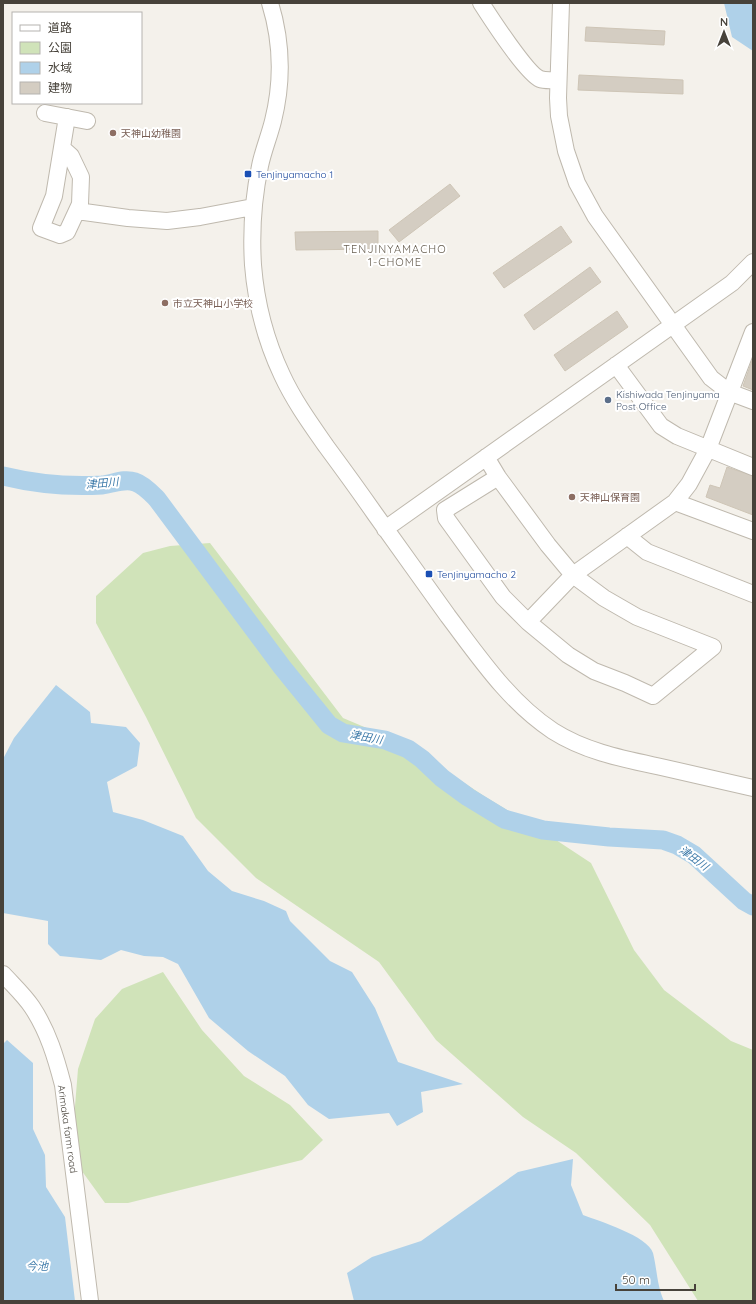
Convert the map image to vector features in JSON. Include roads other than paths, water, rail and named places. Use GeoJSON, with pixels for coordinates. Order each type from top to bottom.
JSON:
{"type":"FeatureCollection","features":[{"type":"Feature","properties":{"kind":"street"},"geometry":{"type":"LineString","coordinates":[[270,3],[279,43],[280,66],[278,94],[273,122],[261,163],[253,206],[252,250],[256,291],[261,315],[273,353],[298,404],[385,529],[483,663],[505,690],[531,714],[553,731],[583,746],[612,756],[753,788]]}},
{"type":"Feature","properties":{"kind":"street"},"geometry":{"type":"LineString","coordinates":[[481,3],[493,23],[530,71],[540,79],[558,80]]}},
{"type":"Feature","properties":{"kind":"street"},"geometry":{"type":"LineString","coordinates":[[561,3],[558,80],[559,116],[566,151],[577,183],[594,216],[711,378],[729,392],[753,401]]}},
{"type":"Feature","properties":{"kind":"street"},"geometry":{"type":"LineString","coordinates":[[45,113],[87,121]]}},
{"type":"Feature","properties":{"kind":"street"},"geometry":{"type":"LineString","coordinates":[[67,117],[54,196],[41,228],[60,235],[67,232],[83,212],[89,177]]}},
{"type":"Feature","properties":{"kind":"street"},"geometry":{"type":"LineString","coordinates":[[62,148],[70,156],[81,177],[80,204],[83,212]]}},
{"type":"Feature","properties":{"kind":"street"},"geometry":{"type":"LineString","coordinates":[[83,212],[167,221],[200,217],[253,206]]}},
{"type":"Feature","properties":{"kind":"street"},"geometry":{"type":"LineString","coordinates":[[385,529],[732,283],[753,262]]}},
{"type":"Feature","properties":{"kind":"street"},"geometry":{"type":"LineString","coordinates":[[528,622],[573,575],[675,502],[689,484],[708,450],[729,392],[752,336]]}},
{"type":"Feature","properties":{"kind":"street"},"geometry":{"type":"LineString","coordinates":[[616,365],[661,426],[677,436],[708,450],[753,467]]}},
{"type":"Feature","properties":{"kind":"street"},"geometry":{"type":"LineString","coordinates":[[486,457],[498,477],[548,545],[573,575],[604,598],[636,617],[713,647],[653,696],[594,671],[568,655],[528,622],[503,597],[446,518],[445,510],[498,477]]}},
{"type":"Feature","properties":{"kind":"street"},"geometry":{"type":"LineString","coordinates":[[675,502],[753,531]]}},
{"type":"Feature","properties":{"kind":"street"},"geometry":{"type":"LineString","coordinates":[[627,536],[647,552],[753,594]]}},
{"type":"Feature","properties":{"kind":"street","name":"Arimaka farm road"},"geometry":{"type":"LineString","coordinates":[[3,974],[32,1006],[44,1026],[57,1062],[63,1086],[90,1301]]}},
{"type":"Feature","properties":{"kind":"water"},"geometry":{"type":"Polygon","coordinates":[[[724,3],[753,3],[753,51],[732,37],[724,3]]]}},
{"type":"Feature","properties":{"kind":"water"},"geometry":{"type":"Polygon","coordinates":[[[56,685],[90,712],[91,723],[126,727],[140,743],[137,766],[107,782],[113,812],[143,820],[183,836],[208,871],[232,891],[264,901],[286,911],[290,921],[330,961],[352,972],[375,1008],[398,1062],[463,1084],[421,1092],[423,1112],[397,1126],[389,1113],[329,1119],[308,1105],[285,1076],[248,1051],[209,1018],[178,964],[163,957],[144,956],[121,950],[101,960],[60,956],[48,944],[48,921],[3,913],[3,759],[14,738],[56,685]]]}},
{"type":"Feature","properties":{"kind":"water","name":"今池"},"geometry":{"type":"Polygon","coordinates":[[[7,1040],[33,1063],[33,1129],[45,1155],[46,1187],[65,1217],[75,1301],[3,1301],[3,1044],[7,1040]]]}},
{"type":"Feature","properties":{"kind":"water"},"geometry":{"type":"Polygon","coordinates":[[[573,1159],[571,1185],[583,1215],[633,1235],[649,1247],[653,1253],[658,1283],[664,1301],[354,1301],[347,1273],[372,1257],[421,1241],[518,1172],[573,1159]]]}},
{"type":"Feature","properties":{"kind":"waterway","name":"津田川"},"geometry":{"type":"LineString","coordinates":[[3,476],[40,483],[77,486],[102,485],[127,481],[135,482],[141,485],[157,499],[282,667],[329,725],[343,733],[385,740],[408,749],[422,759],[442,778],[468,797],[504,819],[543,830],[609,837],[663,840],[677,845],[694,855],[744,901],[753,906]]}},
{"type":"Feature","properties":{"kind":"place","name":"天神山幼稚園"},"geometry":{"type":"Point","coordinates":[113,133]}},
{"type":"Feature","properties":{"kind":"place","name":"Tenjinyamacho 1"},"geometry":{"type":"Point","coordinates":[248,174]}},
{"type":"Feature","properties":{"kind":"place","name":"市立天神山小学校"},"geometry":{"type":"Point","coordinates":[165,303]}},
{"type":"Feature","properties":{"kind":"place","name":"Kishiwada Tenjinyama Post Office"},"geometry":{"type":"Point","coordinates":[608,400]}},
{"type":"Feature","properties":{"kind":"place","name":"天神山保育園"},"geometry":{"type":"Point","coordinates":[572,497]}},
{"type":"Feature","properties":{"kind":"place","name":"Tenjinyamacho 2"},"geometry":{"type":"Point","coordinates":[429,574]}},
{"type":"Feature","properties":{"kind":"district","name":"TENJINYAMACHO 1-CHOME"},"geometry":{"type":"Point","coordinates":[395,255]}}]}
